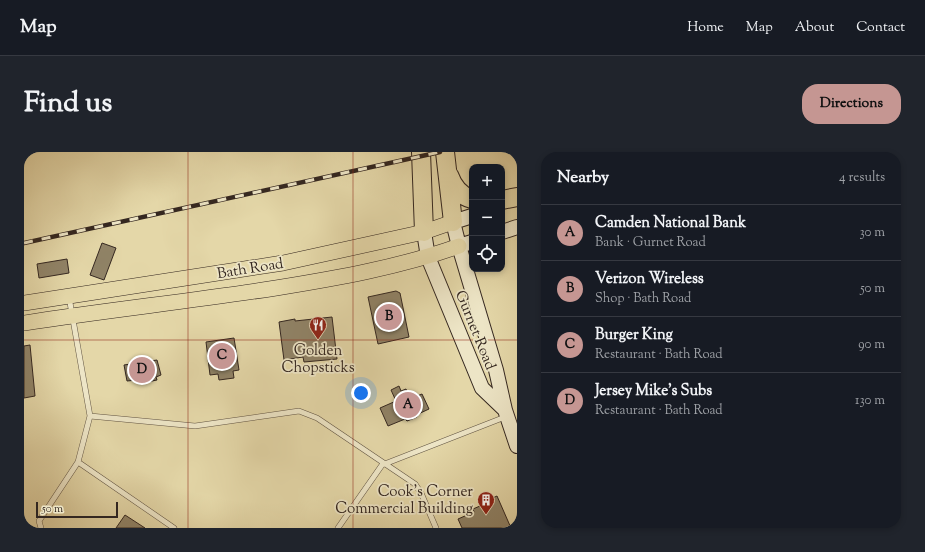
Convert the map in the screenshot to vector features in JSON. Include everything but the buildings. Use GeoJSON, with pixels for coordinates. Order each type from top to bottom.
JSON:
{"type":"FeatureCollection","features":[{"type":"Feature","properties":{"kind":"highway"},"geometry":{"type":"LineString","coordinates":[[421,152],[424,232]]}},
{"type":"Feature","properties":{"kind":"highway"},"geometry":{"type":"LineString","coordinates":[[446,160],[451,182],[459,192],[469,197]]}},
{"type":"Feature","properties":{"kind":"highway"},"geometry":{"type":"LineString","coordinates":[[446,160],[453,222]]}},
{"type":"Feature","properties":{"kind":"highway"},"geometry":{"type":"LineString","coordinates":[[505,199],[517,197]]}},
{"type":"Feature","properties":{"kind":"main road"},"geometry":{"type":"LineString","coordinates":[[505,205],[517,201]]}},
{"type":"Feature","properties":{"kind":"main road","name":"Bath Road"},"geometry":{"type":"LineString","coordinates":[[24,303],[283,263],[424,232],[469,217]]}},
{"type":"Feature","properties":{"kind":"main road","name":"Gurnet Road"},"geometry":{"type":"LineString","coordinates":[[453,222],[466,244],[506,413],[517,446]]}},
{"type":"Feature","properties":{"kind":"main road"},"geometry":{"type":"LineString","coordinates":[[505,231],[517,227]]}},
{"type":"Feature","properties":{"kind":"main road","name":"Gurnet Road"},"geometry":{"type":"LineString","coordinates":[[424,232],[428,257],[482,388],[506,413]]}},
{"type":"Feature","properties":{"kind":"main road","name":"Bath Road"},"geometry":{"type":"LineString","coordinates":[[24,323],[183,302],[327,280],[428,257],[466,244]]}},
{"type":"Feature","properties":{"kind":"lane"},"geometry":{"type":"LineString","coordinates":[[41,528],[39,521],[78,462],[90,416],[69,296]]}},
{"type":"Feature","properties":{"kind":"lane"},"geometry":{"type":"LineString","coordinates":[[90,416],[195,426],[298,411],[317,418],[415,484],[436,528]]}},
{"type":"Feature","properties":{"kind":"lane"},"geometry":{"type":"LineString","coordinates":[[338,528],[382,465],[506,413]]}},
{"type":"Feature","properties":{"kind":"lane"},"geometry":{"type":"LineString","coordinates":[[78,462],[174,528]]}},
{"type":"Feature","properties":{"kind":"railway"},"geometry":{"type":"LineString","coordinates":[[24,243],[440,152]]}},
{"type":"Feature","properties":{"kind":"place","name":"Verizon Wireless"},"geometry":{"type":"Point","coordinates":[389,317]}},
{"type":"Feature","properties":{"kind":"place","name":"Golden Chopsticks"},"geometry":{"type":"Point","coordinates":[318,340]}},
{"type":"Feature","properties":{"kind":"place","name":"Burger King"},"geometry":{"type":"Point","coordinates":[222,356]}},
{"type":"Feature","properties":{"kind":"place","name":"Jersey Mike's Subs"},"geometry":{"type":"Point","coordinates":[142,370]}},
{"type":"Feature","properties":{"kind":"place","name":"Camden National Bank"},"geometry":{"type":"Point","coordinates":[408,405]}},
{"type":"Feature","properties":{"kind":"place","name":"Cook's Corner Commercial Building"},"geometry":{"type":"Point","coordinates":[486,515]}}]}
